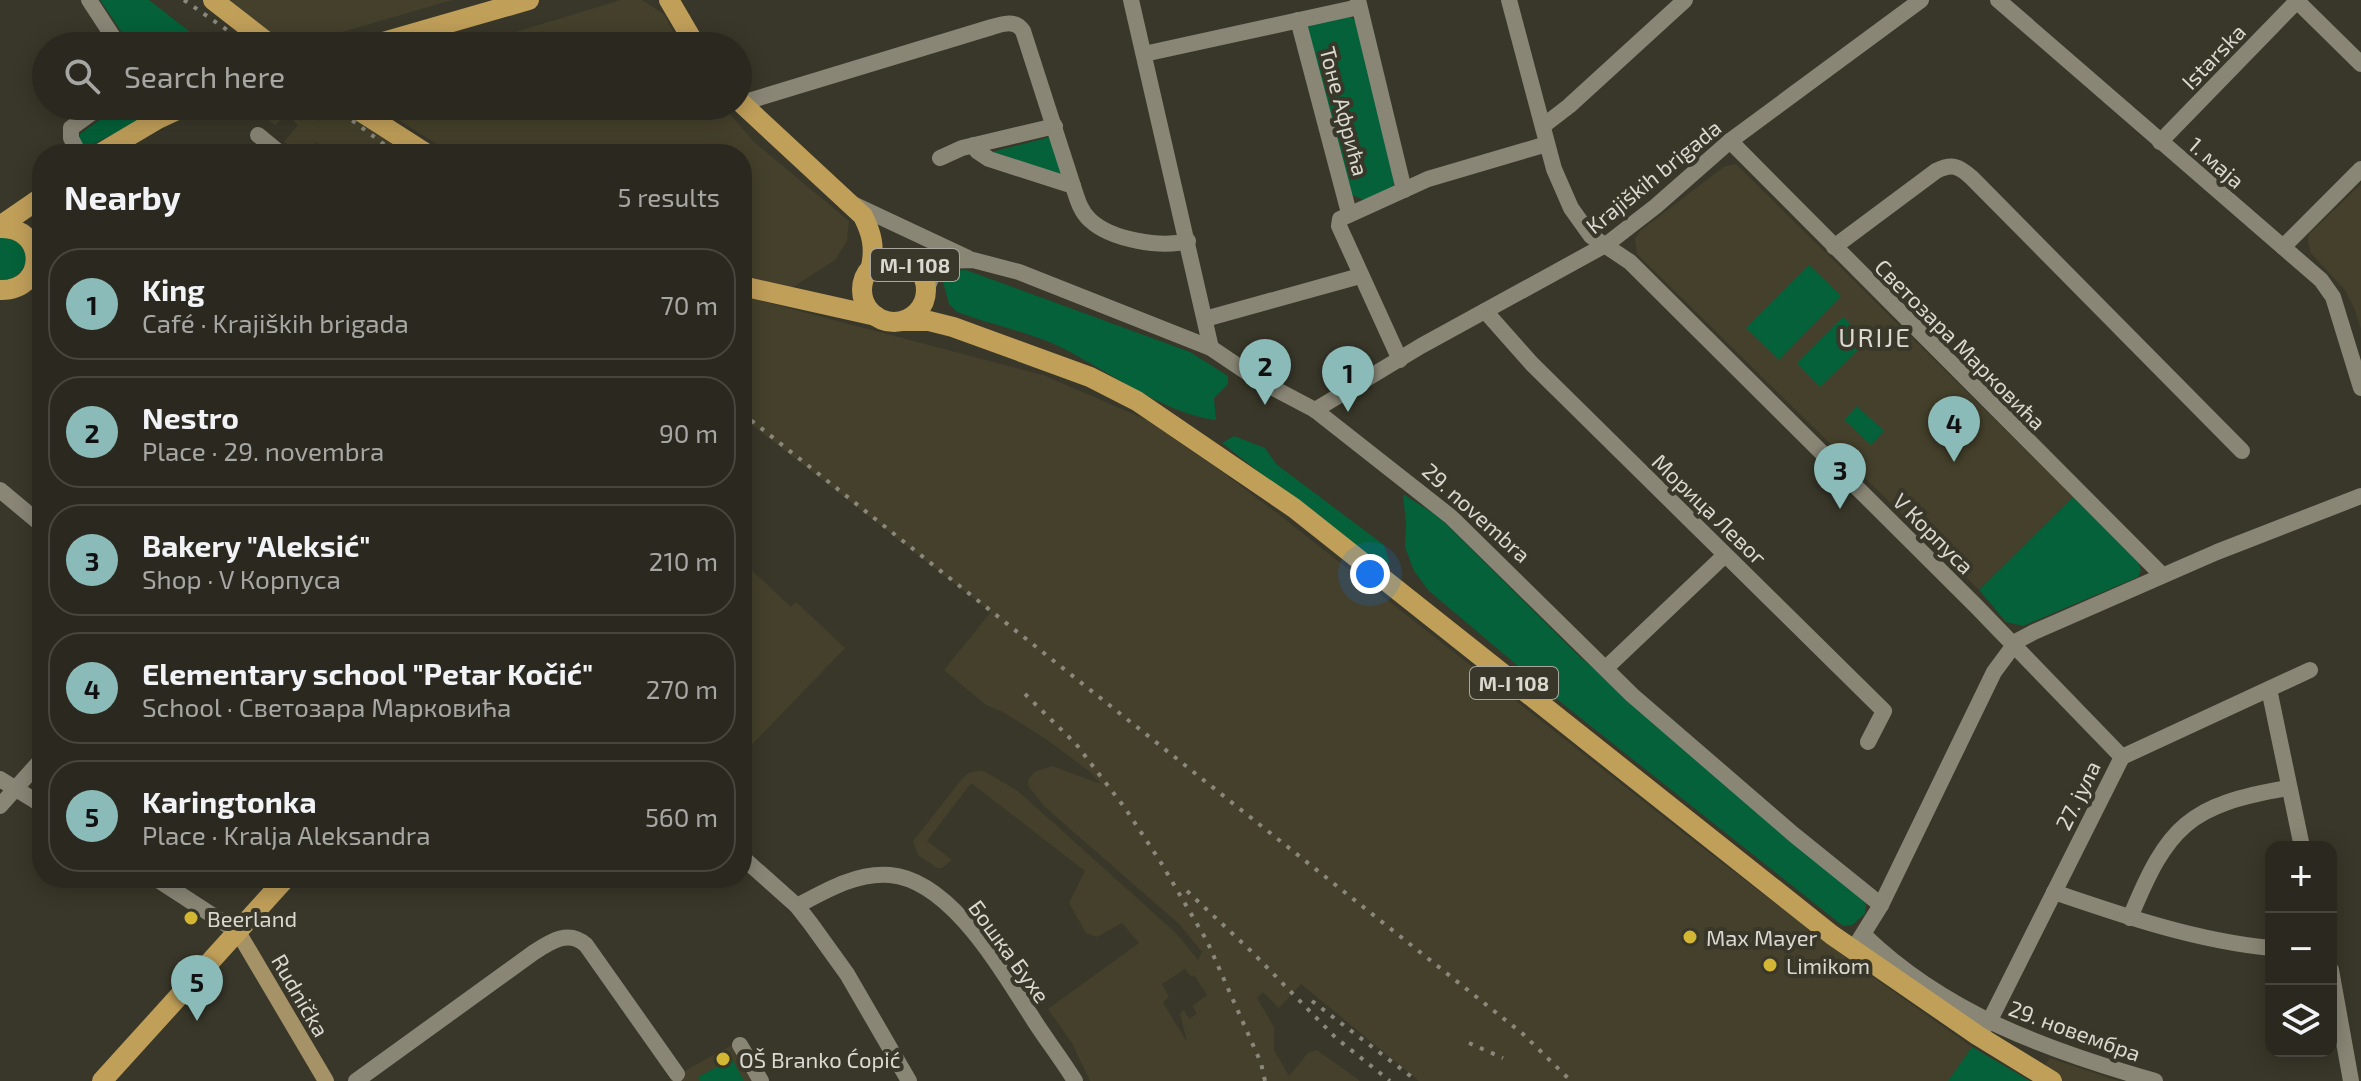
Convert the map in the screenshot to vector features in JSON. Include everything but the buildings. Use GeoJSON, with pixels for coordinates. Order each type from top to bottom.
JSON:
{"type":"FeatureCollection","features":[{"type":"Feature","properties":{"kind":"main road"},"geometry":{"type":"LineString","coordinates":[[213,0],[254,32]]}},
{"type":"Feature","properties":{"kind":"main road"},"geometry":{"type":"LineString","coordinates":[[418,32],[529,0]]}},
{"type":"Feature","properties":{"kind":"main road"},"geometry":{"type":"LineString","coordinates":[[669,0],[689,32]]}},
{"type":"Feature","properties":{"kind":"main road"},"geometry":{"type":"LineString","coordinates":[[688,0],[691,32]]}},
{"type":"Feature","properties":{"kind":"main road","name":"29. novembra"},"geometry":{"type":"LineString","coordinates":[[752,113],[850,202],[863,216],[870,230],[906,260]]}},
{"type":"Feature","properties":{"kind":"main road"},"geometry":{"type":"LineString","coordinates":[[116,144],[156,120]]}},
{"type":"Feature","properties":{"kind":"main road"},"geometry":{"type":"LineString","coordinates":[[373,120],[411,144]]}},
{"type":"Feature","properties":{"kind":"main road"},"geometry":{"type":"LineString","coordinates":[[0,227],[32,204]]}},
{"type":"Feature","properties":{"kind":"main road"},"geometry":{"type":"LineString","coordinates":[[0,227],[20,232],[32,248]]}},
{"type":"Feature","properties":{"kind":"main road"},"geometry":{"type":"LineString","coordinates":[[870,230],[874,251],[871,267]]}},
{"type":"Feature","properties":{"kind":"main road","name":"M-I 108"},"geometry":{"type":"LineString","coordinates":[[876,316],[866,307],[862,286],[871,267],[880,261],[906,260],[919,269],[926,294],[953,327]]}},
{"type":"Feature","properties":{"kind":"main road"},"geometry":{"type":"LineString","coordinates":[[5,289],[32,274]]}},
{"type":"Feature","properties":{"kind":"main road"},"geometry":{"type":"LineString","coordinates":[[5,289],[32,286]]}},
{"type":"Feature","properties":{"kind":"main road","name":"M-I 108"},"geometry":{"type":"LineString","coordinates":[[823,304],[862,286]]}},
{"type":"Feature","properties":{"kind":"main road","name":"M-I 108"},"geometry":{"type":"LineString","coordinates":[[752,288],[893,322],[929,321],[953,327],[1090,377],[1137,401],[1294,508],[1781,896],[1858,943],[2052,1081]]}},
{"type":"Feature","properties":{"kind":"main road","name":"M-I 108"},"geometry":{"type":"LineString","coordinates":[[904,321],[914,316],[926,294]]}},
{"type":"Feature","properties":{"kind":"main road"},"geometry":{"type":"LineString","coordinates":[[102,1081],[277,888]]}},
{"type":"Feature","properties":{"kind":"street"},"geometry":{"type":"LineString","coordinates":[[89,0],[110,32]]}},
{"type":"Feature","properties":{"kind":"street"},"geometry":{"type":"LineString","coordinates":[[1131,0],[1211,348]]}},
{"type":"Feature","properties":{"kind":"street","name":"V Корпуса"},"geometry":{"type":"LineString","coordinates":[[1509,0],[1554,169],[1571,208],[1591,236],[1630,262],[2122,757]]}},
{"type":"Feature","properties":{"kind":"street"},"geometry":{"type":"LineString","coordinates":[[1543,126],[1685,0]]}},
{"type":"Feature","properties":{"kind":"street","name":"Krajiških brigada"},"geometry":{"type":"LineString","coordinates":[[1315,410],[1607,244],[1730,141],[1921,0]]}},
{"type":"Feature","properties":{"kind":"street","name":"1. маја"},"geometry":{"type":"LineString","coordinates":[[1998,0],[2321,280],[2333,297],[2361,388]]}},
{"type":"Feature","properties":{"kind":"street"},"geometry":{"type":"LineString","coordinates":[[2298,1],[2361,64]]}},
{"type":"Feature","properties":{"kind":"street","name":"Istarska"},"geometry":{"type":"LineString","coordinates":[[2160,142],[2298,1]]}},
{"type":"Feature","properties":{"kind":"street","name":"Тоне Афрића"},"geometry":{"type":"LineString","coordinates":[[1144,54],[1359,4],[1404,190]]}},
{"type":"Feature","properties":{"kind":"street","name":"Тоне Афрића"},"geometry":{"type":"LineString","coordinates":[[1298,20],[1349,213],[1340,219],[1339,226],[1360,276]]}},
{"type":"Feature","properties":{"kind":"street"},"geometry":{"type":"LineString","coordinates":[[752,98],[1006,23],[1020,26],[1081,210],[1101,228],[1141,241],[1165,245],[1188,241]]}},
{"type":"Feature","properties":{"kind":"street"},"geometry":{"type":"LineString","coordinates":[[74,144],[71,128],[82,120]]}},
{"type":"Feature","properties":{"kind":"street"},"geometry":{"type":"LineString","coordinates":[[940,158],[974,145],[1055,126]]}},
{"type":"Feature","properties":{"kind":"street"},"geometry":{"type":"LineString","coordinates":[[258,135],[269,144]]}},
{"type":"Feature","properties":{"kind":"street","name":"Светозара Марковића"},"geometry":{"type":"LineString","coordinates":[[1730,141],[2162,575]]}},
{"type":"Feature","properties":{"kind":"street"},"geometry":{"type":"LineString","coordinates":[[1349,213],[1428,179],[1547,144]]}},
{"type":"Feature","properties":{"kind":"street"},"geometry":{"type":"LineString","coordinates":[[974,145],[989,159],[1073,186]]}},
{"type":"Feature","properties":{"kind":"street"},"geometry":{"type":"LineString","coordinates":[[1834,247],[1936,171],[1945,166],[1956,166],[1972,178],[2242,451]]}},
{"type":"Feature","properties":{"kind":"street"},"geometry":{"type":"LineString","coordinates":[[2283,247],[2361,169]]}},
{"type":"Feature","properties":{"kind":"street","name":"29. novembra"},"geometry":{"type":"LineString","coordinates":[[850,202],[973,260],[1019,272],[1211,348],[1260,381],[1315,410],[1451,517],[1703,758],[1881,905]]}},
{"type":"Feature","properties":{"kind":"street","name":"29. novembra"},"geometry":{"type":"LineString","coordinates":[[906,260],[944,263],[973,260]]}},
{"type":"Feature","properties":{"kind":"street"},"geometry":{"type":"LineString","coordinates":[[926,294],[933,274],[944,263]]}},
{"type":"Feature","properties":{"kind":"street"},"geometry":{"type":"LineString","coordinates":[[1205,319],[1360,276],[1400,360]]}},
{"type":"Feature","properties":{"kind":"street","name":"Морица Левог"},"geometry":{"type":"LineString","coordinates":[[1485,311],[1532,364],[1884,711],[1868,742]]}},
{"type":"Feature","properties":{"kind":"street"},"geometry":{"type":"LineString","coordinates":[[0,490],[32,517]]}},
{"type":"Feature","properties":{"kind":"street"},"geometry":{"type":"LineString","coordinates":[[1858,943],[1881,905],[1994,672],[2014,645],[2034,632],[2162,575],[2361,496]]}},
{"type":"Feature","properties":{"kind":"street"},"geometry":{"type":"LineString","coordinates":[[1606,668],[1725,555]]}},
{"type":"Feature","properties":{"kind":"street","name":"27. јула"},"geometry":{"type":"LineString","coordinates":[[1983,1029],[2122,757],[2310,670]]}},
{"type":"Feature","properties":{"kind":"street"},"geometry":{"type":"LineString","coordinates":[[2269,689],[2301,841]]}},
{"type":"Feature","properties":{"kind":"street"},"geometry":{"type":"LineString","coordinates":[[0,806],[32,770]]}},
{"type":"Feature","properties":{"kind":"street"},"geometry":{"type":"LineString","coordinates":[[0,779],[32,798]]}},
{"type":"Feature","properties":{"kind":"street"},"geometry":{"type":"LineString","coordinates":[[2130,918],[2161,853],[2179,830],[2215,805],[2247,795],[2288,788]]}},
{"type":"Feature","properties":{"kind":"street"},"geometry":{"type":"LineString","coordinates":[[752,866],[797,906],[847,974],[909,1081]]}},
{"type":"Feature","properties":{"kind":"street","name":"Бошка Бухе"},"geometry":{"type":"LineString","coordinates":[[797,906],[840,884],[875,875],[904,877],[922,884],[954,911],[973,934],[1075,1081]]}},
{"type":"Feature","properties":{"kind":"street"},"geometry":{"type":"LineString","coordinates":[[170,888],[238,932]]}},
{"type":"Feature","properties":{"kind":"street"},"geometry":{"type":"LineString","coordinates":[[2054,892],[2130,918],[2265,947]]}},
{"type":"Feature","properties":{"kind":"street","name":"Rudnička"},"geometry":{"type":"LineString","coordinates":[[238,932],[326,1081]]}},
{"type":"Feature","properties":{"kind":"street"},"geometry":{"type":"LineString","coordinates":[[356,1081],[533,953],[554,940],[570,937],[578,938],[586,945],[677,1074]]}},
{"type":"Feature","properties":{"kind":"street"},"geometry":{"type":"LineString","coordinates":[[2334,985],[2351,1081]]}},
{"type":"Feature","properties":{"kind":"street","name":"29. новембра"},"geometry":{"type":"LineString","coordinates":[[1983,1029],[2155,1081]]}},
{"type":"Feature","properties":{"kind":"street"},"geometry":{"type":"LineString","coordinates":[[740,1045],[761,1081]]}},
{"type":"Feature","properties":{"kind":"shaded area"},"geometry":{"type":"Polygon","coordinates":[[[226,0],[452,0],[342,32],[268,32],[226,0]]]}},
{"type":"Feature","properties":{"kind":"shaded area"},"geometry":{"type":"Polygon","coordinates":[[[621,0],[642,0],[665,15],[673,32],[515,32],[621,0]]]}},
{"type":"Feature","properties":{"kind":"shaded area"},"geometry":{"type":"Polygon","coordinates":[[[293,120],[361,120],[396,144],[286,144],[284,142],[298,125],[293,120]]]}},
{"type":"Feature","properties":{"kind":"shaded area"},"geometry":{"type":"Polygon","coordinates":[[[399,120],[735,120],[754,142],[849,221],[847,241],[835,260],[790,289],[752,280],[752,144],[436,144],[399,120]]]}},
{"type":"Feature","properties":{"kind":"shaded area"},"geometry":{"type":"Polygon","coordinates":[[[1736,164],[2073,497],[1979,590],[1637,254],[1635,239],[1640,231],[1725,166],[1736,164]]]}},
{"type":"Feature","properties":{"kind":"shaded area"},"geometry":{"type":"Polygon","coordinates":[[[2361,184],[2361,329],[2345,290],[2311,253],[2308,242],[2309,234],[2361,184]]]}},
{"type":"Feature","properties":{"kind":"shaded area"},"geometry":{"type":"Polygon","coordinates":[[[752,299],[1043,375],[1147,420],[1282,517],[1853,963],[1972,1047],[2030,1081],[1419,1081],[1301,984],[1279,1008],[1263,992],[1257,998],[1274,1027],[1274,1050],[1289,1076],[1308,1053],[1317,1050],[1360,1081],[1090,1081],[1072,1043],[1048,1009],[1139,943],[1122,923],[1097,937],[1086,933],[1069,903],[1085,871],[971,783],[927,841],[952,860],[937,868],[918,855],[913,841],[962,779],[969,773],[982,770],[1018,791],[1177,934],[1198,960],[1202,952],[1179,924],[1045,807],[1029,787],[1028,780],[1034,772],[1052,766],[1101,784],[1089,771],[1046,739],[986,705],[944,670],[991,612],[752,425],[752,299]],[[1185,969],[1162,984],[1169,996],[1163,1003],[1187,1042],[1180,1013],[1184,1010],[1189,1019],[1197,1014],[1192,1006],[1207,995],[1194,975],[1191,977],[1185,969]]]}},
{"type":"Feature","properties":{"kind":"shaded area"},"geometry":{"type":"Polygon","coordinates":[[[752,570],[791,607],[796,602],[845,648],[752,745],[752,570]]]}},
{"type":"Feature","properties":{"kind":"shaded area","name":"OŠ Branko Ćopić"},"geometry":{"type":"Polygon","coordinates":[[[732,1045],[752,1081],[669,1081],[681,1073],[732,1045]]]}},
{"type":"Feature","properties":{"kind":"shaded area"},"geometry":{"type":"Polygon","coordinates":[[[2050,1058],[2112,1079],[2120,1081],[2035,1081],[2050,1058]]]}},
{"type":"Feature","properties":{"kind":"green space"},"geometry":{"type":"Polygon","coordinates":[[[100,0],[149,0],[190,32],[122,32],[100,0]]]}},
{"type":"Feature","properties":{"kind":"green space"},"geometry":{"type":"Polygon","coordinates":[[[1346,13],[1357,22],[1396,179],[1391,191],[1366,201],[1350,194],[1306,34],[1311,20],[1346,13]]]}},
{"type":"Feature","properties":{"kind":"green space"},"geometry":{"type":"Polygon","coordinates":[[[100,120],[141,120],[94,144],[82,144],[80,134],[100,120]]]}},
{"type":"Feature","properties":{"kind":"green space"},"geometry":{"type":"Polygon","coordinates":[[[1050,137],[1064,175],[992,152],[1050,137]]]}},
{"type":"Feature","properties":{"kind":"green space"},"geometry":{"type":"Polygon","coordinates":[[[0,237],[19,243],[26,258],[19,273],[0,280],[0,237]]]}},
{"type":"Feature","properties":{"kind":"green space"},"geometry":{"type":"Polygon","coordinates":[[[1809,265],[1841,296],[1779,360],[1746,328],[1809,265]]]}},
{"type":"Feature","properties":{"kind":"green space"},"geometry":{"type":"Polygon","coordinates":[[[966,270],[1190,352],[1228,376],[1228,384],[1214,398],[1216,420],[1196,416],[1155,400],[1056,345],[957,312],[949,304],[943,282],[951,271],[966,270]]]}},
{"type":"Feature","properties":{"kind":"green space"},"geometry":{"type":"Polygon","coordinates":[[[1843,317],[1867,341],[1820,387],[1797,363],[1843,317]]]}},
{"type":"Feature","properties":{"kind":"green space"},"geometry":{"type":"Polygon","coordinates":[[[1857,406],[1884,431],[1871,445],[1844,420],[1857,406]]]}},
{"type":"Feature","properties":{"kind":"green space"},"geometry":{"type":"Polygon","coordinates":[[[1234,436],[1265,448],[1276,464],[1384,545],[1389,561],[1386,572],[1222,443],[1234,436]]]}},
{"type":"Feature","properties":{"kind":"green space"},"geometry":{"type":"Polygon","coordinates":[[[1403,494],[1439,517],[1579,656],[1857,891],[1866,905],[1865,914],[1852,925],[1843,926],[1563,704],[1429,591],[1414,571],[1405,547],[1403,494]]]}},
{"type":"Feature","properties":{"kind":"green space"},"geometry":{"type":"Polygon","coordinates":[[[2073,497],[2138,561],[2141,570],[2138,577],[2023,626],[2006,622],[1979,590],[2073,497]]]}},
{"type":"Feature","properties":{"kind":"green space"},"geometry":{"type":"Polygon","coordinates":[[[1972,1047],[2030,1081],[1948,1081],[1972,1047]]]}},
{"type":"Feature","properties":{"kind":"green space"},"geometry":{"type":"Polygon","coordinates":[[[732,1059],[744,1081],[700,1081],[698,1077],[732,1059]]]}},
{"type":"Feature","properties":{"kind":"railway"},"geometry":{"type":"LineString","coordinates":[[184,0],[230,32]]}},
{"type":"Feature","properties":{"kind":"railway"},"geometry":{"type":"LineString","coordinates":[[352,120],[384,144]]}},
{"type":"Feature","properties":{"kind":"railway"},"geometry":{"type":"LineString","coordinates":[[752,421],[1523,1034],[1571,1081]]}},
{"type":"Feature","properties":{"kind":"railway"},"geometry":{"type":"LineString","coordinates":[[1025,694],[1076,744],[1125,808],[1160,861],[1207,941],[1261,1063],[1265,1081]]}},
{"type":"Feature","properties":{"kind":"railway"},"geometry":{"type":"LineString","coordinates":[[1187,891],[1336,1038],[1390,1081]]}},
{"type":"Feature","properties":{"kind":"railway"},"geometry":{"type":"LineString","coordinates":[[1312,1001],[1417,1081]]}},
{"type":"Feature","properties":{"kind":"railway"},"geometry":{"type":"LineString","coordinates":[[1469,1043],[1503,1058]]}},
{"type":"Feature","properties":{"kind":"place","name":"Nestro"},"geometry":{"type":"Point","coordinates":[1265,405]}},
{"type":"Feature","properties":{"kind":"place","name":"King"},"geometry":{"type":"Point","coordinates":[1348,412]}},
{"type":"Feature","properties":{"kind":"place","name":"Elementary school \"Petar Kočić\""},"geometry":{"type":"Point","coordinates":[1954,462]}},
{"type":"Feature","properties":{"kind":"place","name":"Bakery \"Aleksić\""},"geometry":{"type":"Point","coordinates":[1840,509]}},
{"type":"Feature","properties":{"kind":"place","name":"Beerland"},"geometry":{"type":"Point","coordinates":[191,918]}},
{"type":"Feature","properties":{"kind":"place","name":"Max Mayer"},"geometry":{"type":"Point","coordinates":[1690,937]}},
{"type":"Feature","properties":{"kind":"place","name":"Limikom"},"geometry":{"type":"Point","coordinates":[1770,965]}},
{"type":"Feature","properties":{"kind":"place","name":"Karingtonka"},"geometry":{"type":"Point","coordinates":[197,1021]}},
{"type":"Feature","properties":{"kind":"place","name":"OŠ Branko Ćopić"},"geometry":{"type":"Point","coordinates":[723,1059]}},
{"type":"Feature","properties":{"kind":"district","name":"URIJE"},"geometry":{"type":"Point","coordinates":[1875,336]}}]}
